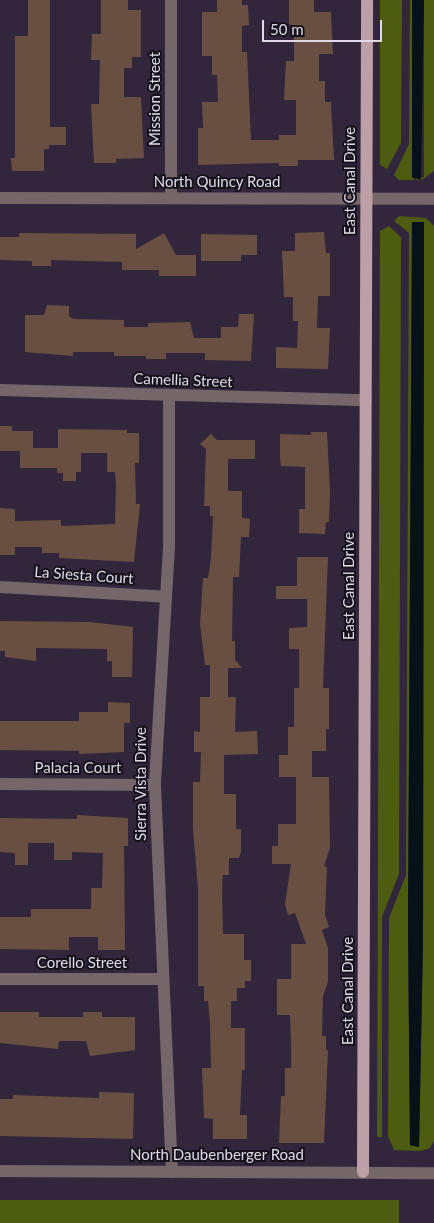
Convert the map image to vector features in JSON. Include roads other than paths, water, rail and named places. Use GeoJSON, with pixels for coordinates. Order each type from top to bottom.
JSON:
{"type":"FeatureCollection","features":[{"type":"Feature","properties":{"kind":"main road","name":"East Canal Drive"},"geometry":{"type":"LineString","coordinates":[[363,1172],[367,0]]}},
{"type":"Feature","properties":{"kind":"street","name":"Mission Street"},"geometry":{"type":"LineString","coordinates":[[171,0],[171,198]]}},
{"type":"Feature","properties":{"kind":"street","name":"North Quincy Road"},"geometry":{"type":"LineString","coordinates":[[0,198],[434,200]]}},
{"type":"Feature","properties":{"kind":"street","name":"Camellia Street"},"geometry":{"type":"LineString","coordinates":[[0,390],[169,397],[366,400]]}},
{"type":"Feature","properties":{"kind":"street","name":"Sierra Vista Drive"},"geometry":{"type":"LineString","coordinates":[[169,397],[170,512],[156,785],[172,1172]]}},
{"type":"Feature","properties":{"kind":"street","name":"La Siesta Court"},"geometry":{"type":"LineString","coordinates":[[0,587],[166,597]]}},
{"type":"Feature","properties":{"kind":"street","name":"Palacia Court"},"geometry":{"type":"LineString","coordinates":[[0,784],[156,785]]}},
{"type":"Feature","properties":{"kind":"street","name":"Corello Street"},"geometry":{"type":"LineString","coordinates":[[0,979],[163,979]]}},
{"type":"Feature","properties":{"kind":"street","name":"North Daubenberger Road"},"geometry":{"type":"LineString","coordinates":[[0,1171],[434,1173]]}}]}
